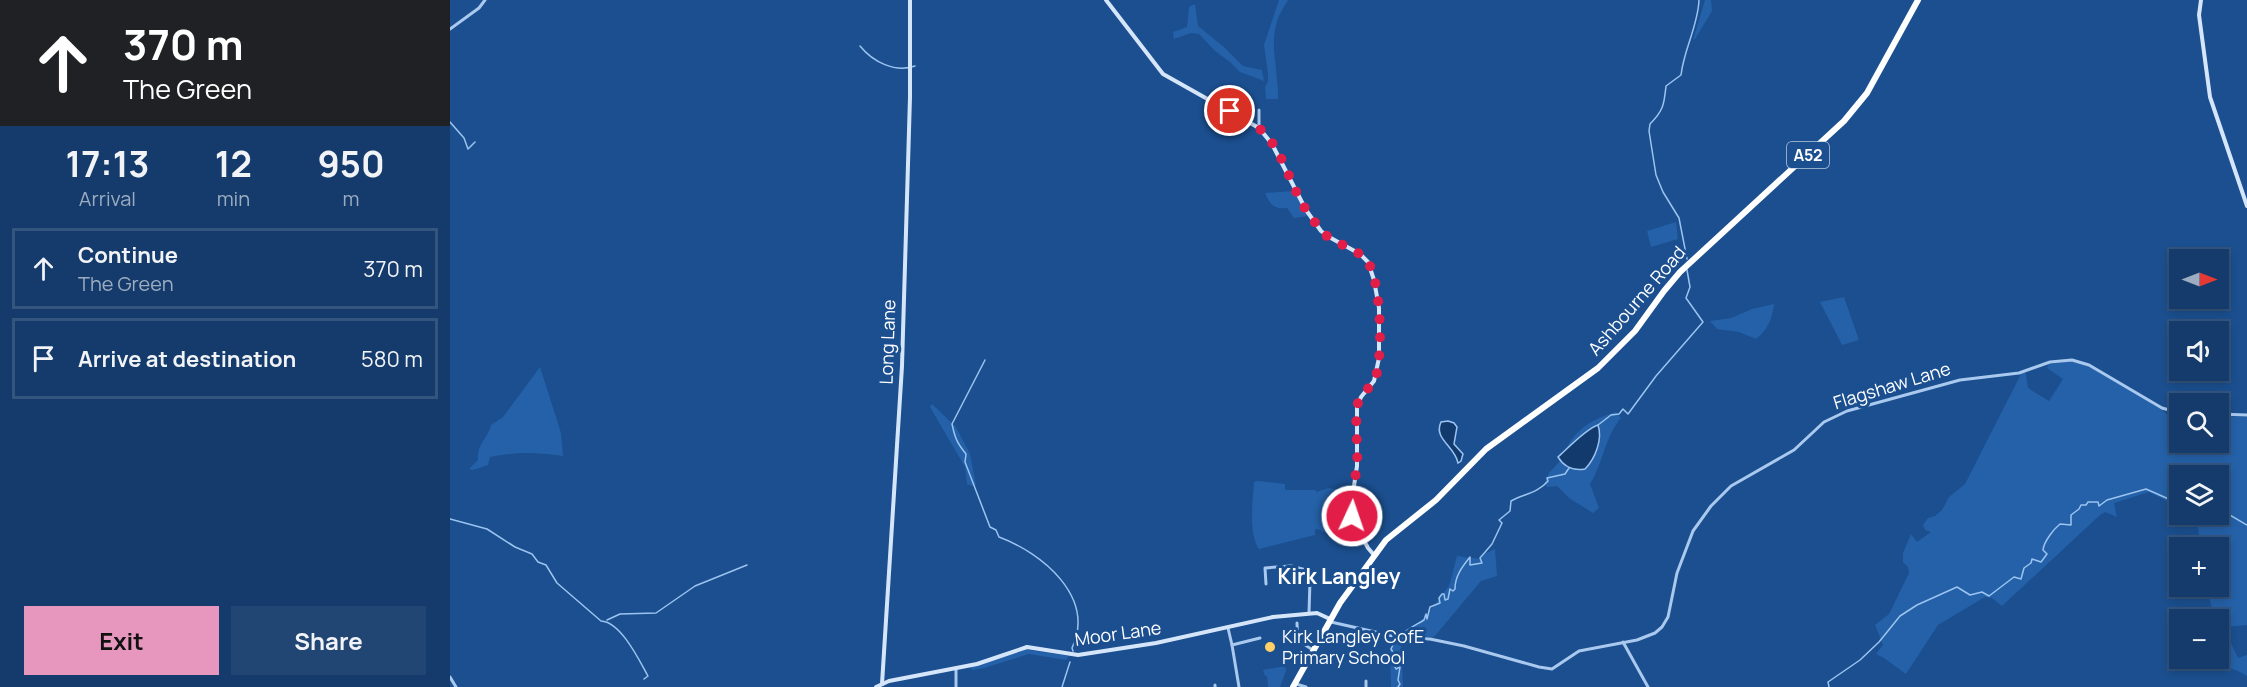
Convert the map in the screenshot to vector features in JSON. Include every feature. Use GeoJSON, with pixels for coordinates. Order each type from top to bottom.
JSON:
{"type":"FeatureCollection","features":[{"type":"Feature","properties":{"kind":"highway","name":"Ashbourne Road"},"geometry":{"type":"LineString","coordinates":[[1294,685],[1348,590],[1393,533],[1436,500],[1486,449],[1598,368],[1635,331],[1680,272],[1844,121],[1867,93],[1918,0]]}},
{"type":"Feature","properties":{"kind":"street"},"geometry":{"type":"LineString","coordinates":[[450,29],[479,8],[485,0]]}},
{"type":"Feature","properties":{"kind":"street","name":"Long Lane"},"geometry":{"type":"LineString","coordinates":[[882,684],[902,366],[910,97],[910,0]]}},
{"type":"Feature","properties":{"kind":"street"},"geometry":{"type":"LineString","coordinates":[[1106,0],[1163,74],[1259,128],[1272,144],[1306,210],[1322,231],[1360,254],[1368,262],[1379,308],[1380,339],[1376,375],[1360,397],[1357,407],[1357,466],[1351,505],[1355,524],[1374,555]]}},
{"type":"Feature","properties":{"kind":"street"},"geometry":{"type":"LineString","coordinates":[[2201,0],[2199,15],[2210,97],[2247,206]]}},
{"type":"Feature","properties":{"kind":"street"},"geometry":{"type":"LineString","coordinates":[[1259,110],[1259,128]]}},
{"type":"Feature","properties":{"kind":"street","name":"Flagshaw Lane"},"geometry":{"type":"LineString","coordinates":[[1330,620],[1402,638],[1430,639],[1464,646],[1520,660],[1539,668],[1552,669],[1580,651],[1648,637],[1662,627],[1670,609],[1677,573],[1700,519],[1723,493],[1750,474],[1794,450],[1824,422],[1847,411],[1960,380],[2019,373],[2050,362],[2072,360],[2089,365],[2169,410]]}},
{"type":"Feature","properties":{"kind":"street"},"geometry":{"type":"LineString","coordinates":[[2229,414],[2247,415]]}},
{"type":"Feature","properties":{"kind":"street"},"geometry":{"type":"LineString","coordinates":[[1363,503],[1367,494]]}},
{"type":"Feature","properties":{"kind":"street"},"geometry":{"type":"LineString","coordinates":[[1351,505],[1363,503],[1368,506]]}},
{"type":"Feature","properties":{"kind":"street"},"geometry":{"type":"LineString","coordinates":[[1266,584],[1265,568],[1291,566],[1306,570],[1310,580],[1309,613]]}},
{"type":"Feature","properties":{"kind":"street","name":"Moor Lane"},"geometry":{"type":"LineString","coordinates":[[876,687],[977,664],[1027,647],[1078,656],[1156,643],[1273,617],[1309,613],[1319,614],[1330,620]]}},
{"type":"Feature","properties":{"kind":"street"},"geometry":{"type":"LineString","coordinates":[[1297,622],[1299,640],[1313,650]]}},
{"type":"Feature","properties":{"kind":"street"},"geometry":{"type":"LineString","coordinates":[[1227,627],[1239,687]]}},
{"type":"Feature","properties":{"kind":"street"},"geometry":{"type":"LineString","coordinates":[[1232,645],[1260,638]]}},
{"type":"Feature","properties":{"kind":"street"},"geometry":{"type":"LineString","coordinates":[[1623,642],[1648,687]]}},
{"type":"Feature","properties":{"kind":"street"},"geometry":{"type":"LineString","coordinates":[[956,668],[956,687]]}},
{"type":"Feature","properties":{"kind":"street"},"geometry":{"type":"LineString","coordinates":[[450,677],[456,687]]}},
{"type":"Feature","properties":{"kind":"street"},"geometry":{"type":"LineString","coordinates":[[1366,681],[1366,687]]}},
{"type":"Feature","properties":{"kind":"street"},"geometry":{"type":"LineString","coordinates":[[1294,685],[1306,687]]}},
{"type":"Feature","properties":{"kind":"shaded area"},"geometry":{"type":"Polygon","coordinates":[[[1279,0],[1288,0],[1279,16],[1274,40],[1278,99],[1266,99],[1265,87],[1268,74],[1264,45],[1279,0]]]}},
{"type":"Feature","properties":{"kind":"shaded area"},"geometry":{"type":"Polygon","coordinates":[[[1705,0],[1711,0],[1712,11],[1693,40],[1705,0]]]}},
{"type":"Feature","properties":{"kind":"shaded area"},"geometry":{"type":"Polygon","coordinates":[[[1195,4],[1198,26],[1243,66],[1262,70],[1264,81],[1240,72],[1199,34],[1191,33],[1174,39],[1173,32],[1187,27],[1189,7],[1195,4]]]}},
{"type":"Feature","properties":{"kind":"shaded area"},"geometry":{"type":"Polygon","coordinates":[[[1294,191],[1308,216],[1294,218],[1287,208],[1273,205],[1265,193],[1294,191]]]}},
{"type":"Feature","properties":{"kind":"shaded area"},"geometry":{"type":"Polygon","coordinates":[[[1676,222],[1678,239],[1651,247],[1647,231],[1676,222]]]}},
{"type":"Feature","properties":{"kind":"shaded area"},"geometry":{"type":"Polygon","coordinates":[[[1844,297],[1859,340],[1842,345],[1820,302],[1844,297]]]}},
{"type":"Feature","properties":{"kind":"shaded area"},"geometry":{"type":"Polygon","coordinates":[[[1774,304],[1769,324],[1756,339],[1739,332],[1717,329],[1710,321],[1731,318],[1752,309],[1774,304]]]}},
{"type":"Feature","properties":{"kind":"shaded area"},"geometry":{"type":"Polygon","coordinates":[[[2074,361],[2089,366],[2163,410],[2169,414],[2169,453],[2229,453],[2229,416],[2247,417],[2247,625],[2229,627],[2229,609],[2212,608],[2209,597],[2229,597],[2229,537],[2199,537],[2198,525],[2229,525],[2229,465],[2169,465],[2169,502],[2149,492],[2114,503],[2117,517],[2105,512],[2100,515],[2002,606],[1992,598],[1985,597],[1938,625],[1906,674],[1876,654],[1883,645],[1875,625],[1889,614],[1909,573],[1908,567],[1903,562],[1903,553],[1911,534],[1917,542],[1931,532],[1925,530],[1923,525],[1928,518],[1942,510],[1949,497],[1965,484],[2021,374],[2025,372],[2026,374],[2028,388],[2049,401],[2063,379],[2047,368],[2049,364],[2074,361]]]}},
{"type":"Feature","properties":{"kind":"shaded area"},"geometry":{"type":"Polygon","coordinates":[[[540,367],[561,433],[563,456],[526,453],[500,455],[490,457],[488,465],[473,470],[469,469],[478,460],[479,449],[491,425],[503,417],[540,367]]]}},
{"type":"Feature","properties":{"kind":"shaded area"},"geometry":{"type":"Polygon","coordinates":[[[932,404],[956,427],[970,454],[976,485],[967,484],[965,467],[930,407],[932,404]]]}},
{"type":"Feature","properties":{"kind":"shaded area"},"geometry":{"type":"Polygon","coordinates":[[[1616,412],[1621,418],[1611,433],[1590,484],[1599,508],[1593,513],[1569,498],[1557,486],[1547,487],[1545,482],[1549,473],[1560,461],[1569,468],[1592,462],[1598,443],[1589,428],[1565,451],[1580,430],[1616,412]]]}},
{"type":"Feature","properties":{"kind":"shaded area"},"geometry":{"type":"Polygon","coordinates":[[[1448,421],[1457,427],[1454,444],[1463,454],[1458,463],[1440,433],[1441,422],[1448,421]]]}},
{"type":"Feature","properties":{"kind":"shaded area"},"geometry":{"type":"Polygon","coordinates":[[[1598,425],[1597,448],[1585,469],[1573,469],[1566,466],[1558,457],[1583,434],[1598,425]]]}},
{"type":"Feature","properties":{"kind":"shaded area"},"geometry":{"type":"Polygon","coordinates":[[[1254,482],[1285,484],[1285,490],[1315,490],[1317,492],[1328,488],[1344,490],[1345,486],[1350,487],[1348,508],[1352,523],[1347,524],[1348,528],[1330,534],[1329,531],[1322,532],[1315,529],[1315,535],[1259,549],[1253,535],[1252,516],[1254,482]]]}},
{"type":"Feature","properties":{"kind":"shaded area"},"geometry":{"type":"Polygon","coordinates":[[[1495,549],[1497,576],[1481,581],[1434,637],[1403,636],[1426,616],[1449,586],[1457,556],[1480,559],[1495,549]]]}},
{"type":"Feature","properties":{"kind":"shaded area"},"geometry":{"type":"Polygon","coordinates":[[[1395,639],[1401,639],[1403,687],[1391,687],[1390,648],[1395,639]]]}},
{"type":"Feature","properties":{"kind":"shaded area"},"geometry":{"type":"Polygon","coordinates":[[[2229,639],[2238,658],[2247,655],[2247,676],[2229,668],[2229,639]]]}},
{"type":"Feature","properties":{"kind":"shaded area"},"geometry":{"type":"Polygon","coordinates":[[[1024,649],[1069,656],[1066,660],[1029,654],[984,668],[972,670],[970,667],[1024,649]]]}},
{"type":"Feature","properties":{"kind":"shaded area"},"geometry":{"type":"Polygon","coordinates":[[[1285,666],[1286,671],[1280,687],[1268,687],[1267,676],[1263,670],[1285,666]]]}},
{"type":"Feature","properties":{"kind":"waterway"},"geometry":{"type":"LineString","coordinates":[[1687,259],[1679,218],[1663,192],[1656,175],[1649,131],[1650,124],[1662,106],[1666,86],[1681,75],[1699,0]]}},
{"type":"Feature","properties":{"kind":"waterway"},"geometry":{"type":"LineString","coordinates":[[860,46],[871,57],[885,65],[900,68],[915,66]]}},
{"type":"Feature","properties":{"kind":"waterway"},"geometry":{"type":"LineString","coordinates":[[450,122],[464,138],[468,149],[475,142]]}},
{"type":"Feature","properties":{"kind":"waterway"},"geometry":{"type":"LineString","coordinates":[[1598,425],[1611,415],[1619,414],[1623,409],[1628,414],[1656,376],[1703,322],[1686,298],[1690,287],[1687,270]]}},
{"type":"Feature","properties":{"kind":"waterway"},"geometry":{"type":"LineString","coordinates":[[985,360],[952,424],[954,433],[966,454],[965,462],[990,527],[996,530],[999,537],[1032,554],[1047,566],[1061,579],[1071,595],[1077,611],[1078,629],[1073,651]]}},
{"type":"Feature","properties":{"kind":"waterway"},"geometry":{"type":"LineString","coordinates":[[1398,687],[1400,667],[1396,669],[1394,665],[1396,657],[1391,649],[1397,639],[1424,620],[1426,614],[1427,619],[1430,607],[1440,603],[1439,598],[1442,594],[1445,600],[1448,599],[1450,589],[1453,591],[1455,589],[1458,576],[1470,557],[1470,565],[1482,563],[1480,558],[1492,544],[1502,523],[1499,520],[1510,511],[1511,501],[1540,488],[1548,481],[1547,478],[1565,474],[1569,468]]}},
{"type":"Feature","properties":{"kind":"waterway"},"geometry":{"type":"LineString","coordinates":[[1829,687],[1828,682],[1860,660],[1879,642],[1900,616],[1917,605],[1957,587],[1970,595],[1982,592],[1989,596],[2014,577],[2021,579],[2024,568],[2031,563],[2032,559],[2041,562],[2047,554],[2043,550],[2052,532],[2060,524],[2071,525],[2071,515],[2081,505],[2098,502],[2099,506],[2107,500],[2146,489],[2169,499]]}},
{"type":"Feature","properties":{"kind":"waterway"},"geometry":{"type":"LineString","coordinates":[[2229,514],[2247,525]]}},
{"type":"Feature","properties":{"kind":"waterway"},"geometry":{"type":"LineString","coordinates":[[450,519],[487,529],[515,547],[532,554],[538,562],[546,565],[557,583],[601,621],[616,628],[648,676],[644,679]]}},
{"type":"Feature","properties":{"kind":"waterway"},"geometry":{"type":"LineString","coordinates":[[607,620],[620,614],[656,613],[695,586],[747,565]]}},
{"type":"Feature","properties":{"kind":"waterway"},"geometry":{"type":"LineString","coordinates":[[1062,687],[1070,662]]}},
{"type":"Feature","properties":{"kind":"place","name":"Kirk Langley CofE Primary School"},"geometry":{"type":"Point","coordinates":[1270,647]}},
{"type":"Feature","properties":{"kind":"district","name":"Kirk Langley"},"geometry":{"type":"Point","coordinates":[1339,577]}},
{"type":"Feature","properties":{"kind":"route"},"geometry":{"type":"LineString","coordinates":[[1230,111],[1264,132],[1306,210],[1322,231],[1360,254],[1368,262],[1372,271],[1379,308],[1379,358],[1374,381],[1360,397],[1357,407],[1357,466],[1351,506],[1352,516]]}}]}
